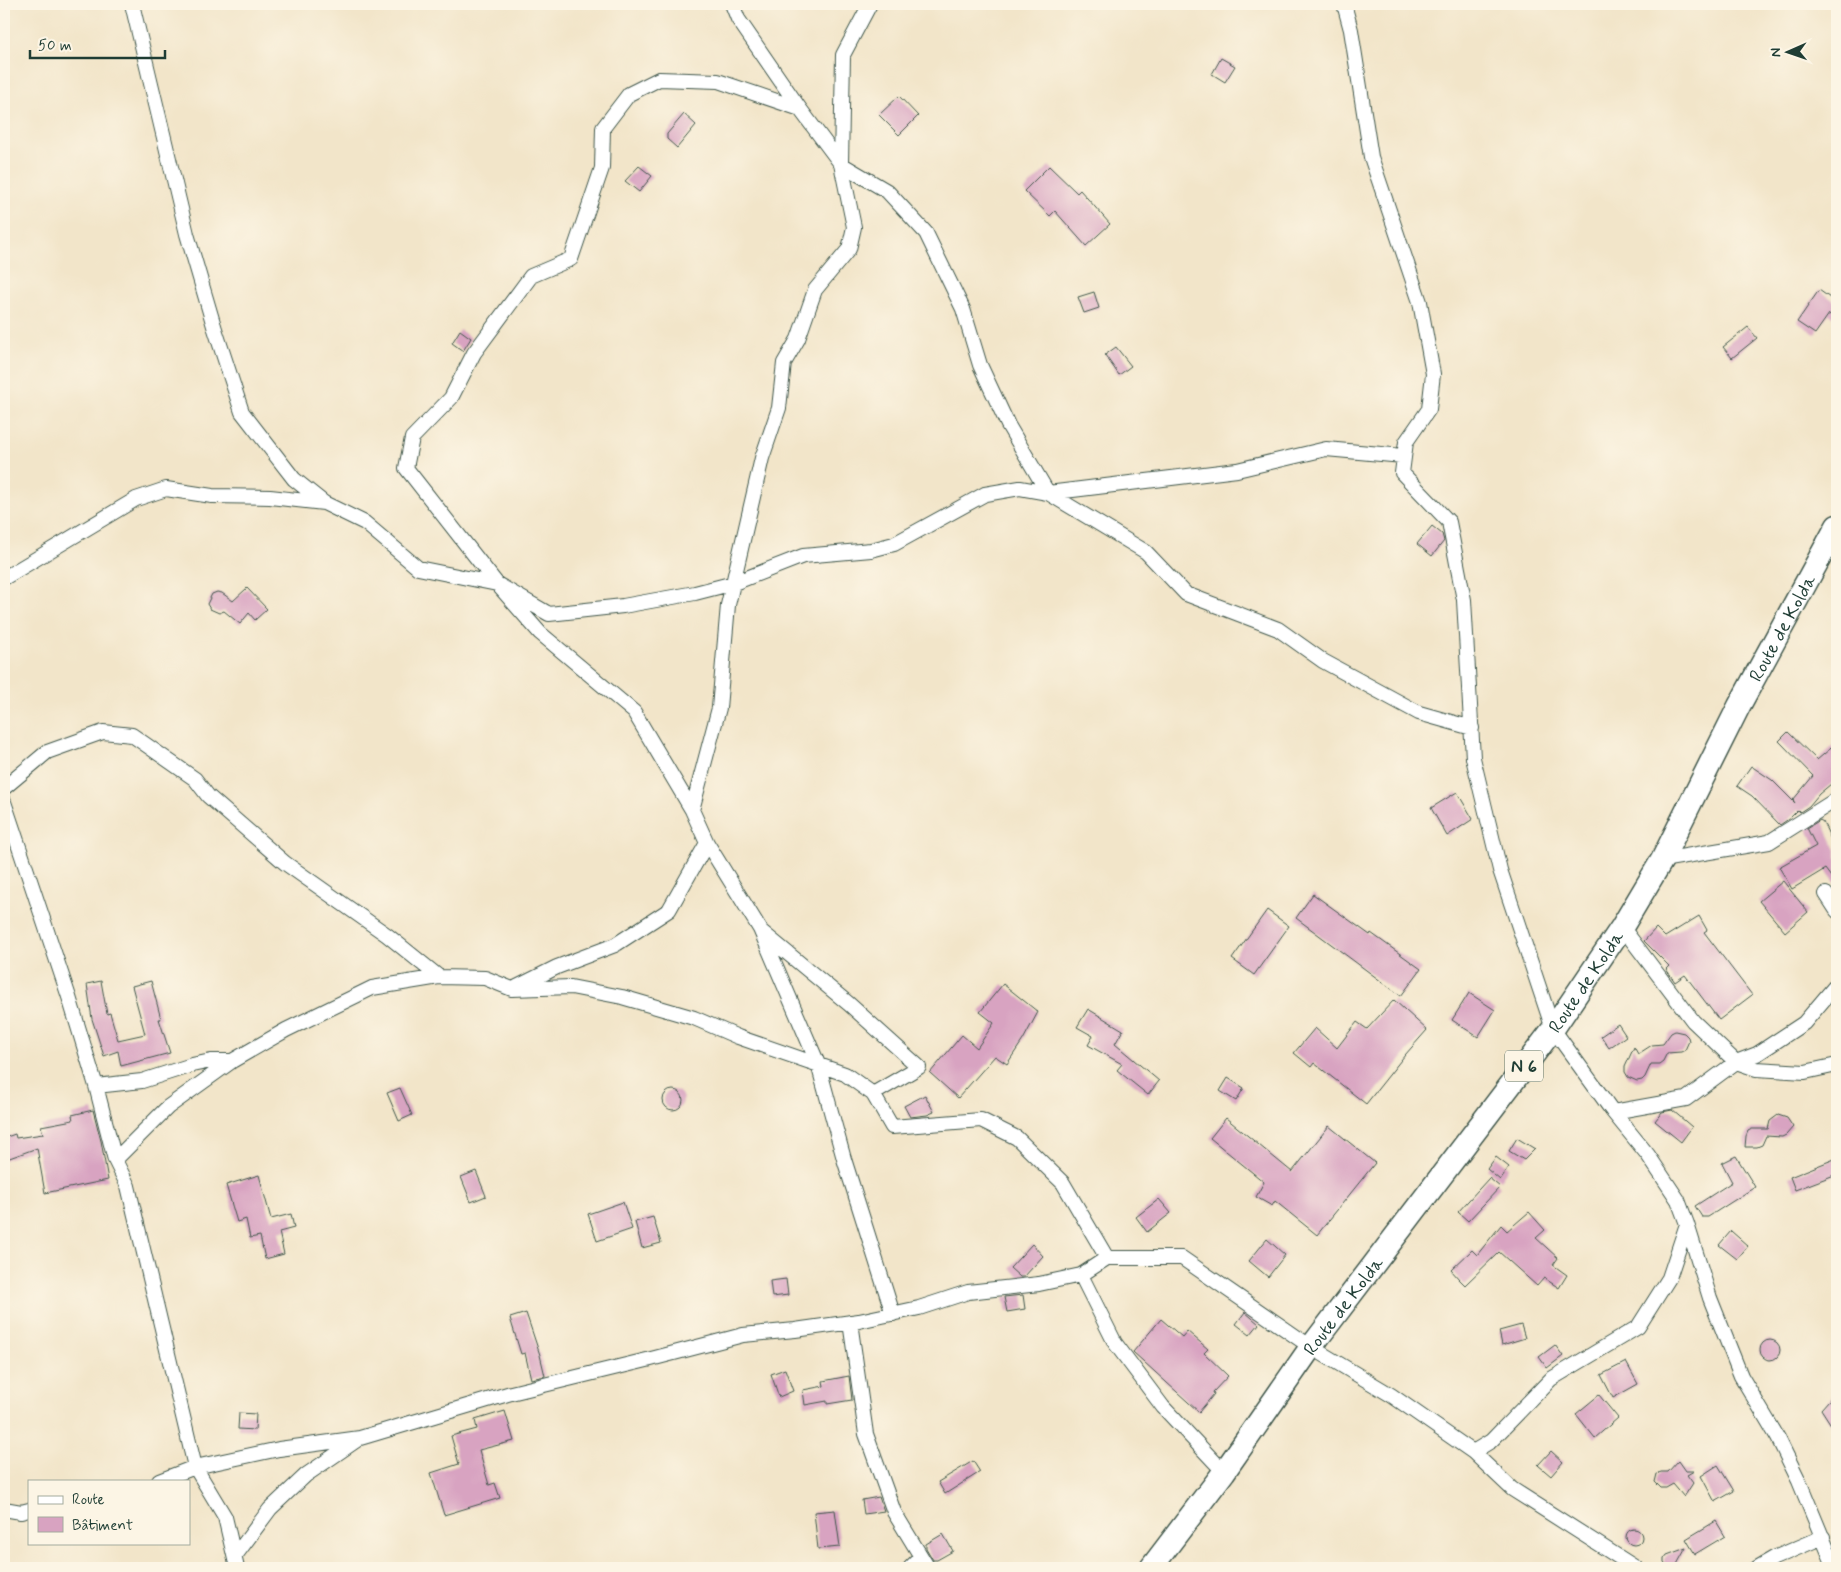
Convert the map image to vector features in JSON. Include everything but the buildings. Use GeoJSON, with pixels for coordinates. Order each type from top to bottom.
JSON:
{"type":"FeatureCollection","features":[{"type":"Feature","properties":{"kind":"main road","name":"Route de Kolda"},"geometry":{"type":"LineString","coordinates":[[1151,1568],[1224,1472],[1311,1347],[1553,1029],[1622,927],[1662,860],[1739,706],[1798,601],[1837,526]]}},
{"type":"Feature","properties":{"kind":"street"},"geometry":{"type":"LineString","coordinates":[[132,4],[187,234],[242,412],[294,479],[324,503],[365,523],[418,568],[497,584],[549,614],[623,606],[695,593],[734,583],[802,556],[871,550],[894,544],[985,494],[1020,488],[1048,493],[1237,470],[1326,449],[1403,456]]}},
{"type":"Feature","properties":{"kind":"street"},"geometry":{"type":"LineString","coordinates":[[732,4],[738,19],[800,109],[841,164],[887,191],[926,234],[963,309],[984,374],[1008,425],[1048,493],[1146,552],[1186,594],[1278,629],[1323,661],[1419,713],[1472,728]]}},
{"type":"Feature","properties":{"kind":"street"},"geometry":{"type":"LineString","coordinates":[[692,810],[719,708],[728,605],[762,458],[779,408],[784,363],[798,339],[815,290],[849,249],[854,228],[841,164],[843,55],[870,4]]}},
{"type":"Feature","properties":{"kind":"street"},"geometry":{"type":"LineString","coordinates":[[1344,4],[1351,30],[1371,157],[1420,302],[1433,374],[1429,409],[1406,442],[1402,473],[1449,522],[1464,600],[1473,758],[1500,870],[1553,1029],[1613,1112],[1648,1155],[1678,1200],[1710,1298],[1741,1376],[1778,1438],[1835,1568]]}},
{"type":"Feature","properties":{"kind":"street"},"geometry":{"type":"LineString","coordinates":[[800,109],[718,81],[659,79],[629,94],[603,128],[602,168],[571,259],[531,276],[474,353],[451,398],[412,438],[406,468],[497,584],[540,633],[634,712],[692,810],[707,843],[760,930],[818,1064],[844,1159],[892,1314]]}},
{"type":"Feature","properties":{"kind":"street"},"geometry":{"type":"LineString","coordinates":[[4,578],[136,499],[166,489],[212,496],[270,496],[324,503]]}},
{"type":"Feature","properties":{"kind":"street"},"geometry":{"type":"LineString","coordinates":[[4,788],[47,752],[103,732],[132,735],[195,779],[208,796],[285,863],[387,935],[439,976]]}},
{"type":"Feature","properties":{"kind":"street"},"geometry":{"type":"LineString","coordinates":[[1662,860],[1769,842],[1837,799]]}},
{"type":"Feature","properties":{"kind":"street"},"geometry":{"type":"LineString","coordinates":[[4,802],[69,997],[116,1160],[128,1186],[195,1466],[225,1517],[236,1562]]}},
{"type":"Feature","properties":{"kind":"street"},"geometry":{"type":"LineString","coordinates":[[512,989],[557,967],[615,944],[669,910],[707,843]]}},
{"type":"Feature","properties":{"kind":"street"},"geometry":{"type":"LineString","coordinates":[[1826,894],[1837,910]]}},
{"type":"Feature","properties":{"kind":"street"},"geometry":{"type":"LineString","coordinates":[[1622,927],[1693,1020],[1736,1062],[1756,1068],[1805,1072],[1837,1065]]}},
{"type":"Feature","properties":{"kind":"street"},"geometry":{"type":"LineString","coordinates":[[760,930],[849,1004],[919,1067],[873,1094]]}},
{"type":"Feature","properties":{"kind":"street"},"geometry":{"type":"LineString","coordinates":[[116,1160],[168,1107],[232,1061],[286,1030],[372,988],[439,976],[485,978],[512,989],[571,988],[622,997],[694,1018],[738,1037],[845,1074],[873,1094],[892,1127],[981,1120],[1017,1138],[1063,1183],[1108,1258]]}},
{"type":"Feature","properties":{"kind":"street"},"geometry":{"type":"LineString","coordinates":[[1613,1112],[1686,1098],[1736,1062],[1757,1054],[1804,1023],[1837,984]]}},
{"type":"Feature","properties":{"kind":"street"},"geometry":{"type":"LineString","coordinates":[[96,1086],[142,1081],[211,1061],[232,1061]]}},
{"type":"Feature","properties":{"kind":"street"},"geometry":{"type":"LineString","coordinates":[[1473,1452],[1491,1441],[1551,1379],[1638,1327],[1669,1278],[1687,1224]]}},
{"type":"Feature","properties":{"kind":"street"},"geometry":{"type":"LineString","coordinates":[[161,1480],[195,1466],[279,1450],[360,1438],[511,1393],[743,1335],[850,1322],[892,1314],[968,1292],[1039,1284],[1080,1275],[1108,1258],[1182,1258],[1311,1347],[1392,1394],[1473,1452],[1512,1489],[1636,1568]]}},
{"type":"Feature","properties":{"kind":"street"},"geometry":{"type":"LineString","coordinates":[[1080,1275],[1115,1343],[1163,1407],[1224,1472]]}},
{"type":"Feature","properties":{"kind":"street"},"geometry":{"type":"LineString","coordinates":[[850,1322],[866,1434],[894,1512],[924,1563],[910,1568]]}},
{"type":"Feature","properties":{"kind":"street"},"geometry":{"type":"LineString","coordinates":[[236,1562],[270,1509],[306,1475],[360,1438]]}},
{"type":"Feature","properties":{"kind":"street"},"geometry":{"type":"LineString","coordinates":[[4,1509],[21,1512],[28,1510]]}},
{"type":"Feature","properties":{"kind":"street"},"geometry":{"type":"LineString","coordinates":[[1757,1568],[1774,1558],[1823,1537]]}}]}
